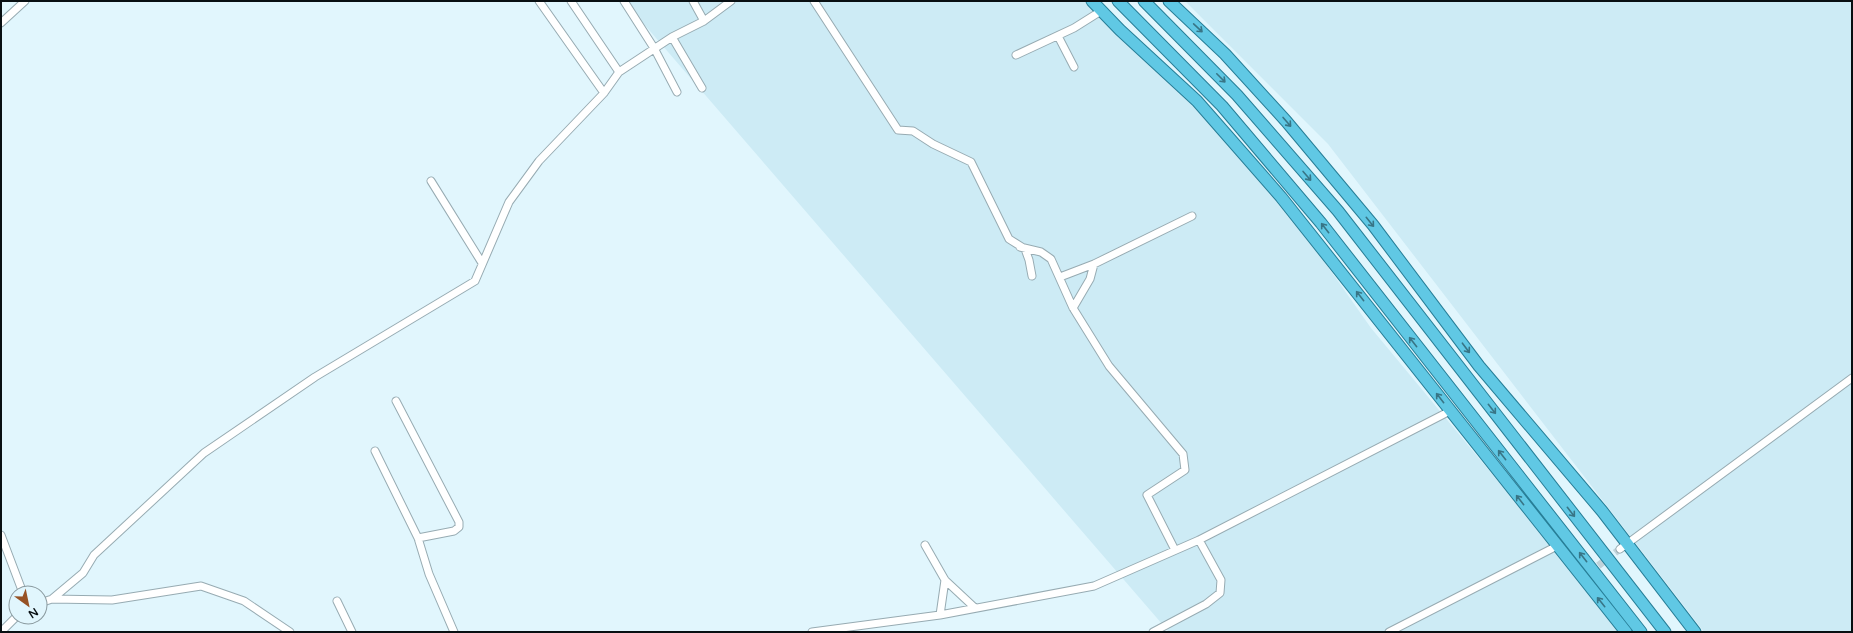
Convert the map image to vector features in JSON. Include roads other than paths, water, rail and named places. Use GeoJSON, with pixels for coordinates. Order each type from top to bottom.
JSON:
{"type":"FeatureCollection","features":[{"type":"Feature","properties":{"kind":"highway"},"geometry":{"type":"LineString","coordinates":[[1092,1],[1197,101],[1270,185],[1557,546],[1585,575],[1626,632]]}},
{"type":"Feature","properties":{"kind":"highway"},"geometry":{"type":"LineString","coordinates":[[1118,1],[1222,106],[1321,224],[1641,632]]}},
{"type":"Feature","properties":{"kind":"highway"},"geometry":{"type":"LineString","coordinates":[[1144,1],[1237,95],[1338,211],[1665,632]]}},
{"type":"Feature","properties":{"kind":"highway"},"geometry":{"type":"LineString","coordinates":[[1169,1],[1225,54],[1286,121],[1373,226],[1480,366],[1598,505],[1624,546],[1695,632]]}},
{"type":"Feature","properties":{"kind":"highway"},"geometry":{"type":"LineString","coordinates":[[1436,338],[1450,328]]}},
{"type":"Feature","properties":{"kind":"street"},"geometry":{"type":"LineString","coordinates":[[1,23],[25,1]]}},
{"type":"Feature","properties":{"kind":"street"},"geometry":{"type":"LineString","coordinates":[[539,1],[604,93]]}},
{"type":"Feature","properties":{"kind":"street"},"geometry":{"type":"LineString","coordinates":[[581,1],[573,3],[619,72]]}},
{"type":"Feature","properties":{"kind":"street"},"geometry":{"type":"LineString","coordinates":[[624,1],[654,48],[677,92]]}},
{"type":"Feature","properties":{"kind":"street"},"geometry":{"type":"LineString","coordinates":[[692,1],[704,21]]}},
{"type":"Feature","properties":{"kind":"street"},"geometry":{"type":"LineString","coordinates":[[52,599],[84,573],[94,555],[204,453],[315,377],[475,281],[509,202],[539,161],[604,93],[619,72],[672,37],[704,21],[731,1]]}},
{"type":"Feature","properties":{"kind":"street"},"geometry":{"type":"LineString","coordinates":[[814,1],[898,130],[913,131],[933,144],[971,162],[1009,239],[1025,250],[1029,260],[1032,276]]}},
{"type":"Feature","properties":{"kind":"street"},"geometry":{"type":"LineString","coordinates":[[1016,55],[1074,28],[1101,11]]}},
{"type":"Feature","properties":{"kind":"street"},"geometry":{"type":"LineString","coordinates":[[1058,36],[1074,67]]}},
{"type":"Feature","properties":{"kind":"street"},"geometry":{"type":"LineString","coordinates":[[672,37],[702,88]]}},
{"type":"Feature","properties":{"kind":"street"},"geometry":{"type":"LineString","coordinates":[[431,181],[482,263]]}},
{"type":"Feature","properties":{"kind":"street"},"geometry":{"type":"LineString","coordinates":[[1060,277],[1094,264],[1192,216]]}},
{"type":"Feature","properties":{"kind":"street"},"geometry":{"type":"LineString","coordinates":[[1020,246],[1041,252],[1051,259],[1073,308],[1109,366],[1183,454],[1185,470],[1148,495],[1175,550]]}},
{"type":"Feature","properties":{"kind":"street"},"geometry":{"type":"LineString","coordinates":[[1073,308],[1090,279],[1094,264]]}},
{"type":"Feature","properties":{"kind":"street"},"geometry":{"type":"LineString","coordinates":[[1624,546],[1852,378]]}},
{"type":"Feature","properties":{"kind":"street"},"geometry":{"type":"LineString","coordinates":[[396,401],[459,522],[459,527],[454,531],[418,538]]}},
{"type":"Feature","properties":{"kind":"street"},"geometry":{"type":"LineString","coordinates":[[812,632],[940,615],[1094,586],[1199,540],[1450,412]]}},
{"type":"Feature","properties":{"kind":"street"},"geometry":{"type":"LineString","coordinates":[[375,451],[418,538],[429,574],[454,632]]}},
{"type":"Feature","properties":{"kind":"street"},"geometry":{"type":"LineString","coordinates":[[1,535],[20,585]]}},
{"type":"Feature","properties":{"kind":"street"},"geometry":{"type":"LineString","coordinates":[[1153,632],[1206,604],[1220,592],[1222,580],[1199,540]]}},
{"type":"Feature","properties":{"kind":"street"},"geometry":{"type":"LineString","coordinates":[[925,545],[945,580],[975,608]]}},
{"type":"Feature","properties":{"kind":"street"},"geometry":{"type":"LineString","coordinates":[[1389,632],[1557,546]]}},
{"type":"Feature","properties":{"kind":"street"},"geometry":{"type":"LineString","coordinates":[[940,615],[945,580]]}},
{"type":"Feature","properties":{"kind":"street"},"geometry":{"type":"LineString","coordinates":[[48,600],[52,599],[112,600],[201,586],[244,601],[290,632]]}},
{"type":"Feature","properties":{"kind":"street"},"geometry":{"type":"LineString","coordinates":[[337,601],[352,632]]}},
{"type":"Feature","properties":{"kind":"tunnel"},"geometry":{"type":"LineString","coordinates":[[1590,572],[1620,549]]}}]}
